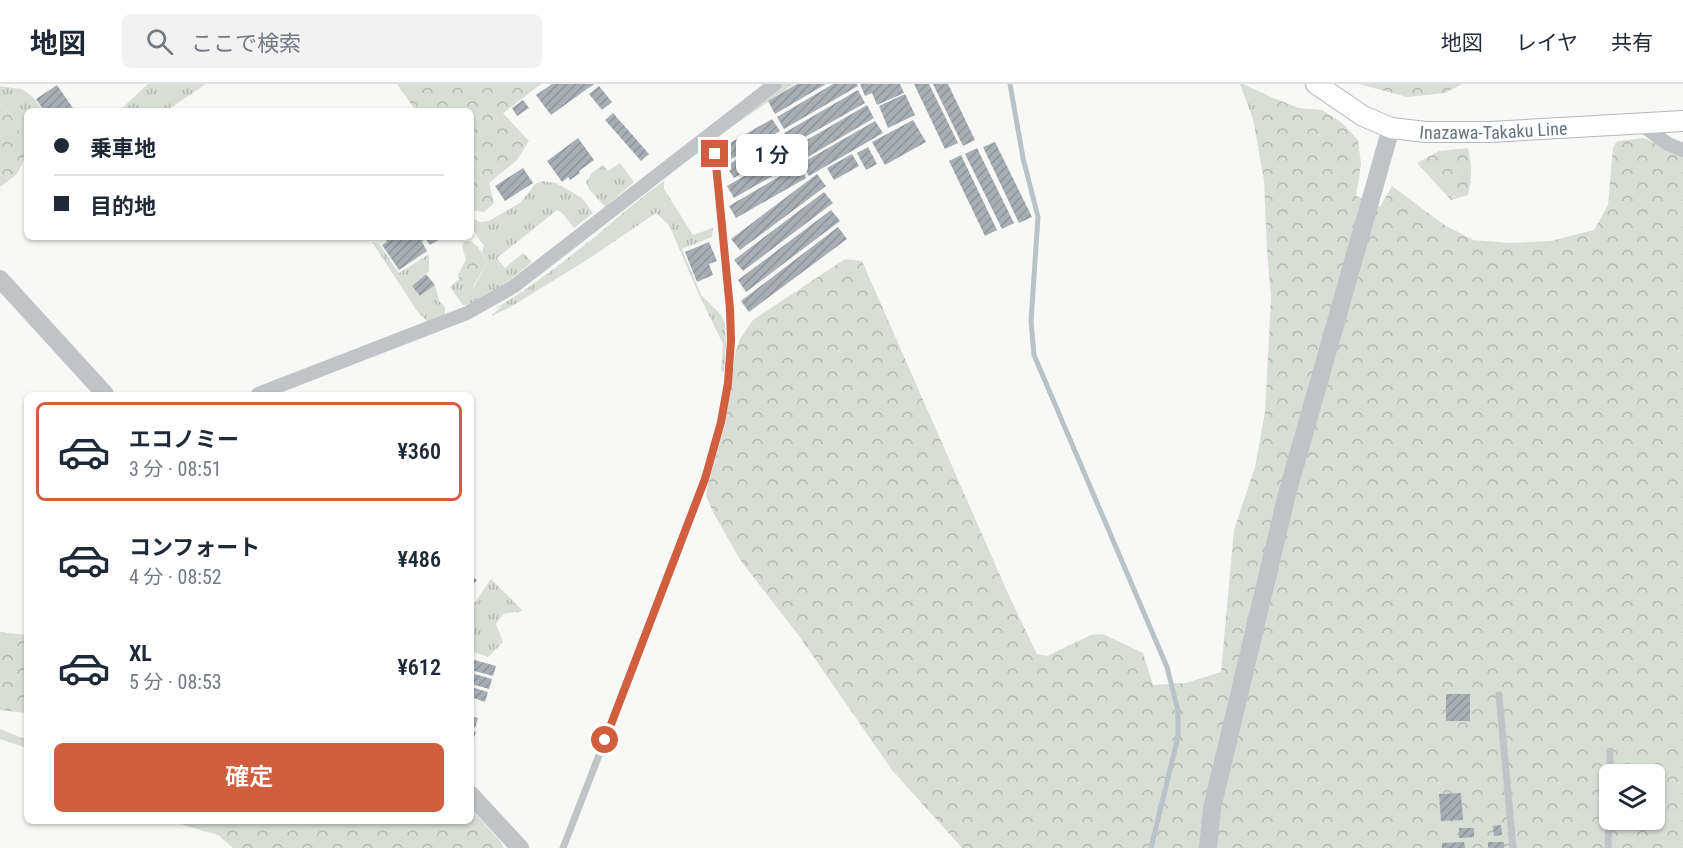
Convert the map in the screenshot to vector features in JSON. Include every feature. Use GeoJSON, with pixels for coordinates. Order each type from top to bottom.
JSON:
{"type":"FeatureCollection","features":[{"type":"Feature","properties":{"kind":"main road","name":"Inazawa-Takaku Line"},"geometry":{"type":"LineString","coordinates":[[1316,84],[1363,116],[1391,128],[1426,132],[1490,132],[1683,121]]}},
{"type":"Feature","properties":{"kind":"street"},"geometry":{"type":"LineString","coordinates":[[263,392],[467,314],[513,287],[775,84]]}},
{"type":"Feature","properties":{"kind":"street"},"geometry":{"type":"LineString","coordinates":[[1638,123],[1668,144],[1683,150]]}},
{"type":"Feature","properties":{"kind":"street"},"geometry":{"type":"LineString","coordinates":[[1208,848],[1212,808],[1287,494],[1391,128]]}},
{"type":"Feature","properties":{"kind":"street"},"geometry":{"type":"LineString","coordinates":[[0,279],[103,392]]}},
{"type":"Feature","properties":{"kind":"street"},"geometry":{"type":"LineString","coordinates":[[474,798],[520,848]]}},
{"type":"Feature","properties":{"kind":"lane"},"geometry":{"type":"LineString","coordinates":[[563,848],[705,479],[721,422],[728,383],[731,340],[713,132]]}},
{"type":"Feature","properties":{"kind":"lane"},"geometry":{"type":"LineString","coordinates":[[1499,695],[1513,848]]}},
{"type":"Feature","properties":{"kind":"lane"},"geometry":{"type":"LineString","coordinates":[[1610,751],[1610,764]]}},
{"type":"Feature","properties":{"kind":"lane"},"geometry":{"type":"LineString","coordinates":[[1608,848],[1609,830]]}},
{"type":"Feature","properties":{"kind":"green space"},"geometry":{"type":"Polygon","coordinates":[[[148,84],[206,84],[170,108],[122,108],[148,84]]]}},
{"type":"Feature","properties":{"kind":"green space"},"geometry":{"type":"Polygon","coordinates":[[[397,84],[541,84],[503,113],[529,141],[517,160],[489,183],[494,203],[484,212],[474,210],[474,108],[414,108],[397,84]]]}},
{"type":"Feature","properties":{"kind":"green space"},"geometry":{"type":"Polygon","coordinates":[[[781,84],[794,84],[720,135],[781,84]]]}},
{"type":"Feature","properties":{"kind":"green space"},"geometry":{"type":"Polygon","coordinates":[[[1240,84],[1271,97],[1260,104],[1253,119],[1240,84]]]}},
{"type":"Feature","properties":{"kind":"green space"},"geometry":{"type":"Polygon","coordinates":[[[1359,84],[1462,84],[1445,93],[1407,97],[1359,84]]]}},
{"type":"Feature","properties":{"kind":"green space"},"geometry":{"type":"Polygon","coordinates":[[[0,86],[22,89],[34,98],[41,108],[24,108],[24,138],[9,113],[0,103],[0,86]]]}},
{"type":"Feature","properties":{"kind":"green space"},"geometry":{"type":"Polygon","coordinates":[[[1271,97],[1299,108],[1322,110],[1341,122],[1358,140],[1361,164],[1356,196],[1380,207],[1392,186],[1443,224],[1473,240],[1510,243],[1551,241],[1594,230],[1608,205],[1613,148],[1617,141],[1644,138],[1683,156],[1683,848],[962,848],[892,770],[799,636],[741,561],[706,496],[725,424],[736,350],[740,339],[753,320],[845,259],[862,261],[1010,598],[1037,654],[1047,656],[1091,635],[1103,634],[1143,653],[1153,685],[1186,683],[1221,672],[1234,530],[1255,467],[1265,412],[1271,297],[1264,180],[1253,119],[1260,103],[1271,97]]]}},
{"type":"Feature","properties":{"kind":"green space"},"geometry":{"type":"Polygon","coordinates":[[[0,103],[24,138],[24,160],[17,174],[0,187],[0,103]]]}},
{"type":"Feature","properties":{"kind":"green space"},"geometry":{"type":"Polygon","coordinates":[[[1468,148],[1471,172],[1468,195],[1451,200],[1417,163],[1439,151],[1468,148]]]}},
{"type":"Feature","properties":{"kind":"green space"},"geometry":{"type":"Polygon","coordinates":[[[620,163],[634,182],[605,207],[589,189],[586,182],[592,173],[603,165],[608,171],[620,163]]]}},
{"type":"Feature","properties":{"kind":"green space"},"geometry":{"type":"Polygon","coordinates":[[[542,181],[556,183],[582,198],[593,213],[574,228],[557,210],[497,258],[505,268],[523,253],[532,262],[489,295],[471,304],[463,305],[450,287],[459,279],[474,287],[487,262],[482,252],[484,246],[474,231],[474,219],[481,222],[489,221],[520,203],[535,184],[542,181]]]}},
{"type":"Feature","properties":{"kind":"green space"},"geometry":{"type":"Polygon","coordinates":[[[664,181],[664,189],[693,235],[713,228],[712,237],[682,249],[701,295],[721,315],[725,324],[724,372],[721,371],[723,344],[669,225],[656,213],[590,258],[507,309],[491,316],[502,306],[491,311],[558,266],[664,181]]]}},
{"type":"Feature","properties":{"kind":"green space"},"geometry":{"type":"Polygon","coordinates":[[[471,241],[478,247],[487,262],[473,287],[459,279],[458,275],[466,260],[462,246],[464,242],[471,241]]]}},
{"type":"Feature","properties":{"kind":"green space"},"geometry":{"type":"Polygon","coordinates":[[[372,242],[379,244],[399,273],[429,254],[429,271],[412,286],[421,296],[435,285],[439,301],[445,307],[445,314],[428,322],[417,311],[372,242]]]}},
{"type":"Feature","properties":{"kind":"green space"},"geometry":{"type":"Polygon","coordinates":[[[491,579],[522,610],[518,613],[503,614],[496,624],[503,642],[488,657],[474,652],[474,604],[491,579]]]}},
{"type":"Feature","properties":{"kind":"green space"},"geometry":{"type":"Polygon","coordinates":[[[0,632],[24,635],[24,713],[0,710],[0,632]]]}},
{"type":"Feature","properties":{"kind":"green space"},"geometry":{"type":"Polygon","coordinates":[[[0,729],[24,739],[24,747],[0,739],[0,729]]]}},
{"type":"Feature","properties":{"kind":"green space"},"geometry":{"type":"Polygon","coordinates":[[[474,812],[504,848],[233,848],[218,835],[180,824],[474,824],[474,812]]]}},
{"type":"Feature","properties":{"kind":"building"},"geometry":{"type":"Polygon","coordinates":[[[552,84],[594,84],[551,115],[536,95],[552,84]]]}},
{"type":"Feature","properties":{"kind":"building"},"geometry":{"type":"Polygon","coordinates":[[[797,84],[826,84],[775,114],[768,101],[797,84]]]}},
{"type":"Feature","properties":{"kind":"building"},"geometry":{"type":"Polygon","coordinates":[[[833,84],[857,84],[858,86],[784,129],[777,117],[833,84]]]}},
{"type":"Feature","properties":{"kind":"building"},"geometry":{"type":"Polygon","coordinates":[[[860,84],[900,84],[904,93],[877,105],[872,93],[865,96],[860,84]]]}},
{"type":"Feature","properties":{"kind":"building"},"geometry":{"type":"Polygon","coordinates":[[[914,84],[929,84],[958,143],[945,149],[914,84]]]}},
{"type":"Feature","properties":{"kind":"building"},"geometry":{"type":"Polygon","coordinates":[[[933,84],[948,84],[975,140],[963,146],[933,84]]]}},
{"type":"Feature","properties":{"kind":"building"},"geometry":{"type":"Polygon","coordinates":[[[57,85],[73,108],[42,108],[36,99],[57,85]]]}},
{"type":"Feature","properties":{"kind":"building"},"geometry":{"type":"Polygon","coordinates":[[[599,86],[612,102],[602,110],[589,94],[599,86]]]}},
{"type":"Feature","properties":{"kind":"building"},"geometry":{"type":"Polygon","coordinates":[[[858,90],[865,103],[791,145],[784,133],[858,90]]]}},
{"type":"Feature","properties":{"kind":"building"},"geometry":{"type":"Polygon","coordinates":[[[905,94],[915,115],[888,128],[879,106],[905,94]]]}},
{"type":"Feature","properties":{"kind":"building"},"geometry":{"type":"Polygon","coordinates":[[[523,100],[529,108],[517,116],[512,108],[523,100]]]}},
{"type":"Feature","properties":{"kind":"building"},"geometry":{"type":"Polygon","coordinates":[[[867,105],[874,118],[801,161],[793,148],[867,105]]]}},
{"type":"Feature","properties":{"kind":"building"},"geometry":{"type":"Polygon","coordinates":[[[613,113],[649,154],[641,161],[605,120],[613,113]]]}},
{"type":"Feature","properties":{"kind":"building"},"geometry":{"type":"Polygon","coordinates":[[[772,119],[780,131],[731,159],[723,147],[772,119]]]}},
{"type":"Feature","properties":{"kind":"building"},"geometry":{"type":"Polygon","coordinates":[[[913,120],[926,142],[885,165],[872,142],[913,120]]]}},
{"type":"Feature","properties":{"kind":"building"},"geometry":{"type":"Polygon","coordinates":[[[875,121],[883,133],[809,176],[802,163],[875,121]]]}},
{"type":"Feature","properties":{"kind":"building"},"geometry":{"type":"Polygon","coordinates":[[[780,134],[787,147],[734,178],[726,166],[780,134]]]}},
{"type":"Feature","properties":{"kind":"building"},"geometry":{"type":"Polygon","coordinates":[[[578,138],[594,160],[570,180],[568,177],[562,182],[547,161],[578,138]]]}},
{"type":"Feature","properties":{"kind":"building"},"geometry":{"type":"Polygon","coordinates":[[[995,142],[1032,217],[1019,223],[983,147],[995,142]]]}},
{"type":"Feature","properties":{"kind":"building"},"geometry":{"type":"Polygon","coordinates":[[[868,147],[877,164],[866,170],[857,153],[868,147]]]}},
{"type":"Feature","properties":{"kind":"building"},"geometry":{"type":"Polygon","coordinates":[[[977,148],[1014,223],[1002,229],[965,154],[977,148]]]}},
{"type":"Feature","properties":{"kind":"building"},"geometry":{"type":"Polygon","coordinates":[[[790,150],[797,162],[734,198],[727,186],[790,150]]]}},
{"type":"Feature","properties":{"kind":"building"},"geometry":{"type":"Polygon","coordinates":[[[852,154],[859,166],[834,180],[827,168],[852,154]]]}},
{"type":"Feature","properties":{"kind":"building"},"geometry":{"type":"Polygon","coordinates":[[[961,155],[997,230],[985,236],[949,161],[961,155]]]}},
{"type":"Feature","properties":{"kind":"building"},"geometry":{"type":"Polygon","coordinates":[[[799,165],[806,178],[736,218],[729,206],[799,165]]]}},
{"type":"Feature","properties":{"kind":"building"},"geometry":{"type":"Polygon","coordinates":[[[523,168],[533,183],[505,201],[495,186],[523,168]]]}},
{"type":"Feature","properties":{"kind":"building"},"geometry":{"type":"Polygon","coordinates":[[[817,174],[826,186],[740,250],[731,239],[817,174]]]}},
{"type":"Feature","properties":{"kind":"building"},"geometry":{"type":"Polygon","coordinates":[[[824,192],[833,203],[743,271],[734,260],[824,192]]]}},
{"type":"Feature","properties":{"kind":"building"},"geometry":{"type":"Polygon","coordinates":[[[831,210],[840,221],[746,292],[738,280],[831,210]]]}},
{"type":"Feature","properties":{"kind":"building"},"geometry":{"type":"Polygon","coordinates":[[[838,227],[847,239],[749,312],[741,301],[838,227]]]}},
{"type":"Feature","properties":{"kind":"building"},"geometry":{"type":"Polygon","coordinates":[[[386,240],[423,240],[422,242],[427,251],[399,270],[382,245],[387,242],[386,240]]]}},
{"type":"Feature","properties":{"kind":"building"},"geometry":{"type":"Polygon","coordinates":[[[426,240],[438,240],[430,245],[426,240]]]}},
{"type":"Feature","properties":{"kind":"building"},"geometry":{"type":"Polygon","coordinates":[[[709,242],[717,261],[709,264],[713,275],[697,282],[685,252],[709,242]]]}},
{"type":"Feature","properties":{"kind":"building"},"geometry":{"type":"Polygon","coordinates":[[[426,274],[435,285],[420,296],[412,286],[426,274]]]}},
{"type":"Feature","properties":{"kind":"building"},"geometry":{"type":"Polygon","coordinates":[[[474,660],[496,666],[493,676],[474,671],[474,660]]]}},
{"type":"Feature","properties":{"kind":"building"},"geometry":{"type":"Polygon","coordinates":[[[474,674],[492,679],[489,689],[474,685],[474,674]]]}},
{"type":"Feature","properties":{"kind":"building"},"geometry":{"type":"Polygon","coordinates":[[[474,688],[488,692],[485,702],[474,698],[474,688]]]}},
{"type":"Feature","properties":{"kind":"building"},"geometry":{"type":"Polygon","coordinates":[[[1446,694],[1470,694],[1470,721],[1446,721],[1446,694]]]}},
{"type":"Feature","properties":{"kind":"building"},"geometry":{"type":"Polygon","coordinates":[[[474,717],[478,718],[474,728],[474,717]]]}},
{"type":"Feature","properties":{"kind":"building"},"geometry":{"type":"Polygon","coordinates":[[[1461,793],[1463,820],[1441,821],[1439,794],[1461,793]]]}},
{"type":"Feature","properties":{"kind":"building"},"geometry":{"type":"Polygon","coordinates":[[[1501,825],[1502,835],[1494,836],[1493,826],[1501,825]]]}},
{"type":"Feature","properties":{"kind":"building"},"geometry":{"type":"Polygon","coordinates":[[[1459,828],[1474,828],[1474,837],[1459,838],[1459,828]]]}},
{"type":"Feature","properties":{"kind":"building"},"geometry":{"type":"Polygon","coordinates":[[[1464,842],[1465,848],[1442,848],[1442,843],[1464,842]]]}},
{"type":"Feature","properties":{"kind":"building"},"geometry":{"type":"Polygon","coordinates":[[[1488,842],[1504,842],[1504,848],[1488,848],[1488,842]]]}},
{"type":"Feature","properties":{"kind":"waterway"},"geometry":{"type":"LineString","coordinates":[[1010,84],[1023,158],[1038,217],[1031,321],[1034,355],[1167,667],[1178,711],[1178,737],[1151,848]]}},
{"type":"Feature","properties":{"kind":"route"},"geometry":{"type":"LineString","coordinates":[[605,740],[705,479],[721,422],[728,383],[731,340],[715,154]]}}]}
